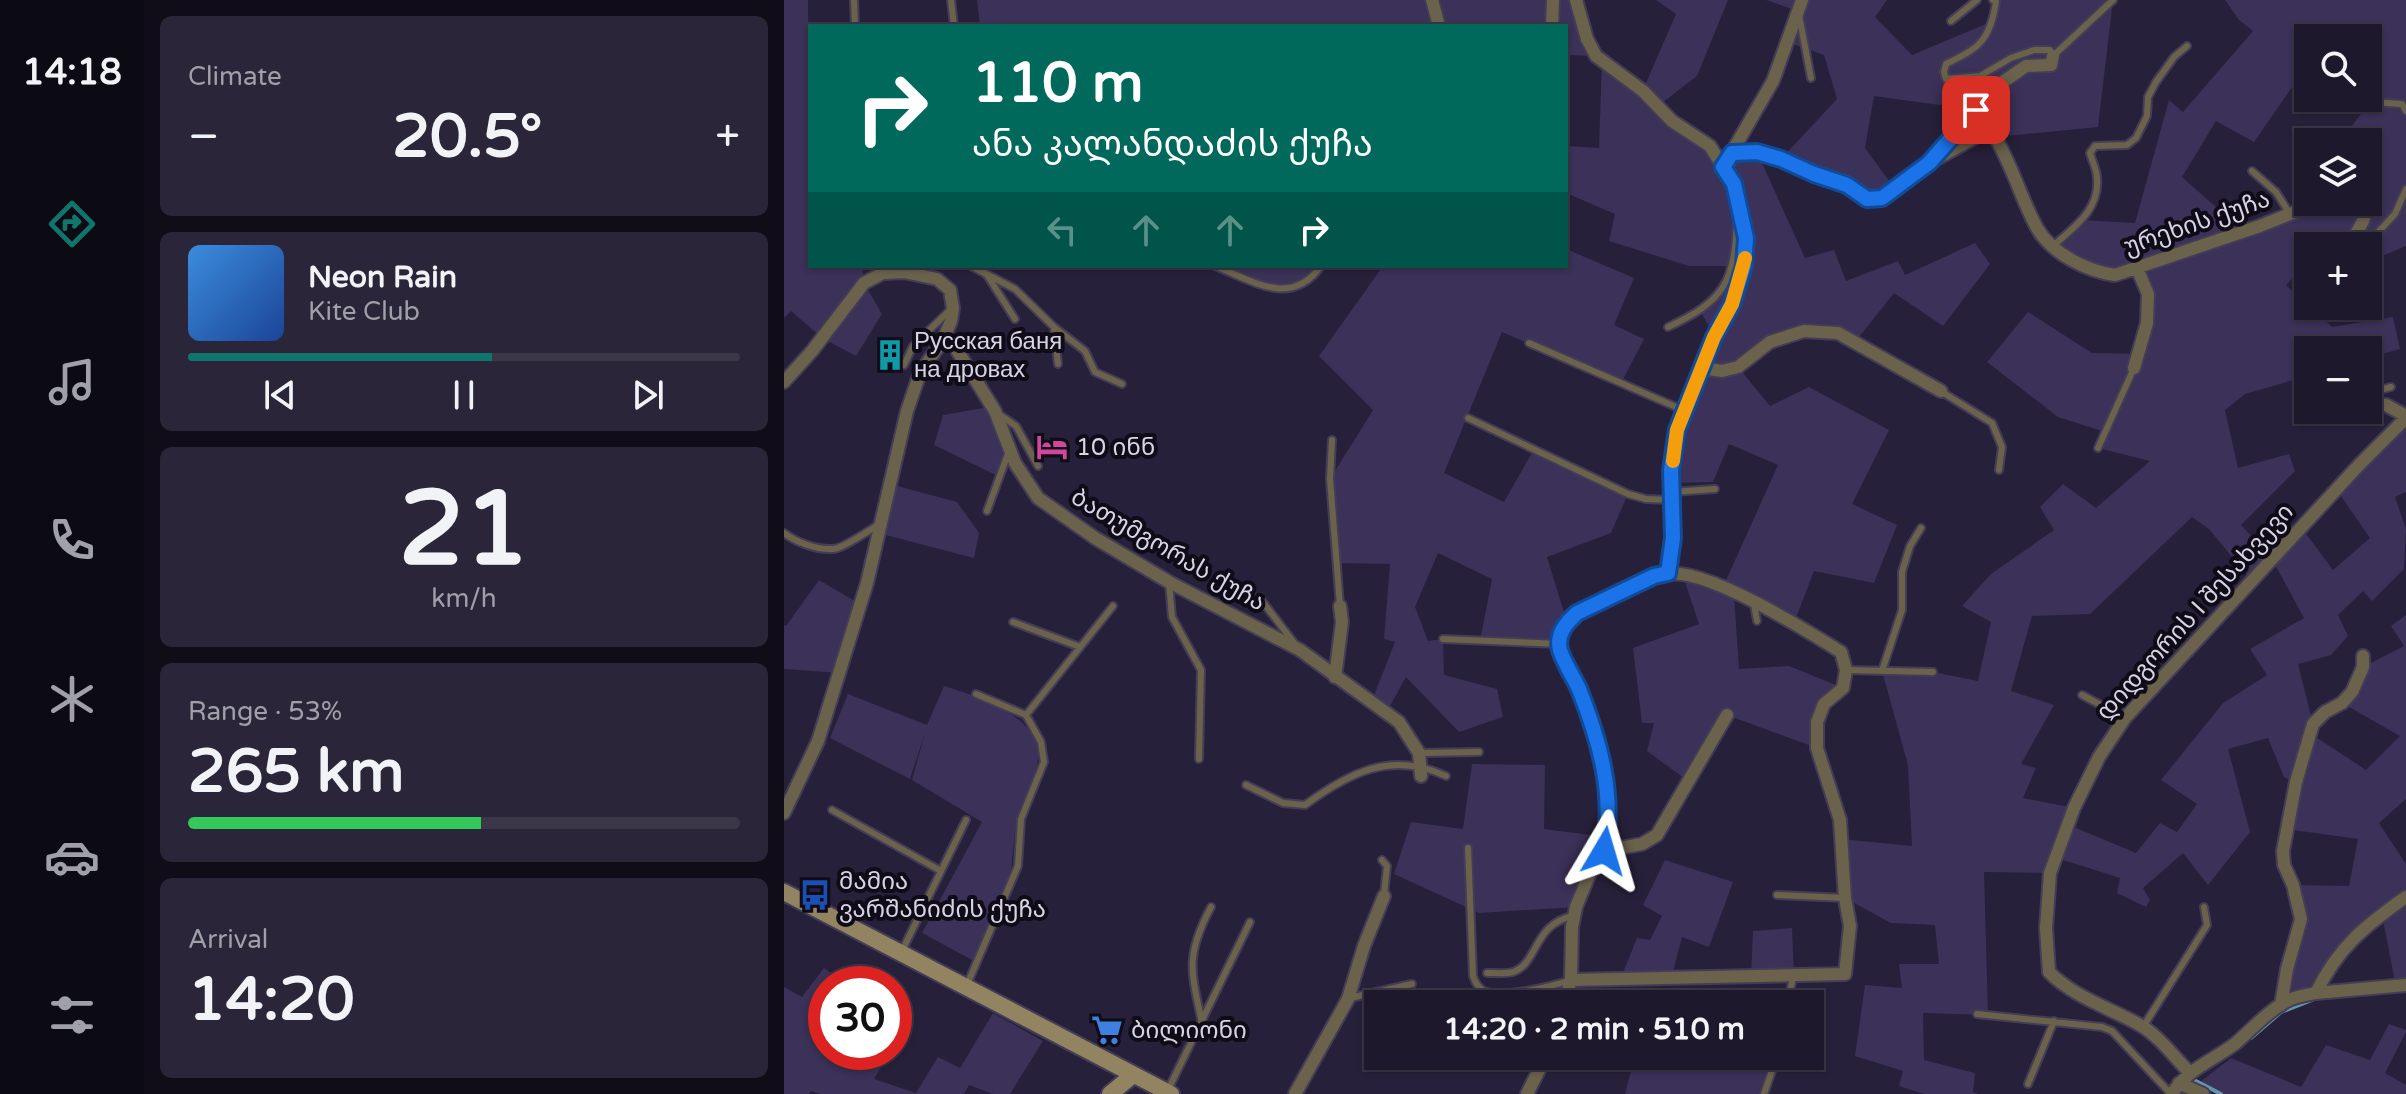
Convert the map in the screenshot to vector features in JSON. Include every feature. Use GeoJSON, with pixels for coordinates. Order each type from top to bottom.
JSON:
{"type":"FeatureCollection","features":[{"type":"Feature","properties":{"kind":"street"},"geometry":{"type":"LineString","coordinates":[[1432,0],[1438,24]]}},
{"type":"Feature","properties":{"kind":"street"},"geometry":{"type":"LineString","coordinates":[[1552,24],[1553,0]]}},
{"type":"Feature","properties":{"kind":"street"},"geometry":{"type":"LineString","coordinates":[[1576,0],[1587,39],[1596,56],[1643,91],[1672,121],[1710,146],[1734,184],[1746,238],[1744,266],[1732,304],[1714,337],[1677,430],[1671,470],[1673,538],[1668,573]]}},
{"type":"Feature","properties":{"kind":"street"},"geometry":{"type":"LineString","coordinates":[[1723,167],[1773,81],[1800,6]]}},
{"type":"Feature","properties":{"kind":"street","name":"ურეხის ქუჩა"},"geometry":{"type":"LineString","coordinates":[[1929,163],[1997,86],[2026,66],[2051,65],[2053,56]]}},
{"type":"Feature","properties":{"kind":"street","name":"ურეხის ქუჩა"},"geometry":{"type":"LineString","coordinates":[[1732,153],[1757,152],[1781,159],[1847,185],[1867,199],[1882,198],[1929,163],[1983,133],[1995,137],[2011,163],[2038,230],[2053,246],[2093,271],[2115,275],[2294,212]]}},
{"type":"Feature","properties":{"kind":"street"},"geometry":{"type":"LineString","coordinates":[[2134,368],[2147,323],[2148,294],[2137,268]]}},
{"type":"Feature","properties":{"kind":"street"},"geometry":{"type":"LineString","coordinates":[[784,382],[864,283],[895,269],[937,279],[950,290],[953,308],[951,321],[943,340],[920,373],[907,411],[867,583],[818,741],[784,813]]}},
{"type":"Feature","properties":{"kind":"street"},"geometry":{"type":"LineString","coordinates":[[1702,368],[1722,371],[1738,367],[1770,342],[1804,331],[1838,333],[1941,391]]}},
{"type":"Feature","properties":{"kind":"street","name":"ბათუმგორას ქუჩა"},"geometry":{"type":"LineString","coordinates":[[943,340],[955,347],[995,411],[1009,451],[1038,498],[1095,538],[1169,582],[1300,650],[1399,722],[1420,765]]}},
{"type":"Feature","properties":{"kind":"street"},"geometry":{"type":"LineString","coordinates":[[2382,405],[2406,417]]}},
{"type":"Feature","properties":{"kind":"street","name":"დიდგორის I შესახვევი"},"geometry":{"type":"LineString","coordinates":[[2190,1073],[2143,1027],[2086,1000],[2061,985],[2049,972],[2046,958],[2050,873],[2074,808],[2099,757],[2125,718],[2406,417]]}},
{"type":"Feature","properties":{"kind":"street"},"geometry":{"type":"LineString","coordinates":[[1568,990],[1574,916],[1592,868],[1604,851],[1609,826],[1607,780],[1595,729],[1560,644],[1560,634],[1567,622],[1577,613],[1654,576],[1682,573],[1706,580],[1841,652],[1846,670],[1843,688],[1824,704],[1817,722],[1817,748],[1840,820],[1850,926],[1845,974],[1571,980]]}},
{"type":"Feature","properties":{"kind":"street"},"geometry":{"type":"LineString","coordinates":[[1335,677],[1342,622],[1340,606]]}},
{"type":"Feature","properties":{"kind":"street"},"geometry":{"type":"LineString","coordinates":[[2281,1005],[2301,919],[2293,885],[2284,865],[2283,851],[2296,782],[2313,724],[2352,692],[2363,667],[2363,656]]}},
{"type":"Feature","properties":{"kind":"street"},"geometry":{"type":"LineString","coordinates":[[1604,851],[1642,844],[1657,835],[1727,715]]}},
{"type":"Feature","properties":{"kind":"street"},"geometry":{"type":"LineString","coordinates":[[784,892],[1169,1093]]}},
{"type":"Feature","properties":{"kind":"street"},"geometry":{"type":"LineString","coordinates":[[1295,1094],[1348,999],[1384,896]]}},
{"type":"Feature","properties":{"kind":"street"},"geometry":{"type":"LineString","coordinates":[[2316,993],[2340,951],[2358,933],[2406,897]]}},
{"type":"Feature","properties":{"kind":"street"},"geometry":{"type":"LineString","coordinates":[[2174,1090],[2190,1073],[2233,1045],[2296,996],[2406,985]]}},
{"type":"Feature","properties":{"kind":"street"},"geometry":{"type":"LineString","coordinates":[[1527,1094],[1539,1070]]}},
{"type":"Feature","properties":{"kind":"street"},"geometry":{"type":"LineString","coordinates":[[1110,1094],[1133,1075]]}},
{"type":"Feature","properties":{"kind":"street"},"geometry":{"type":"LineString","coordinates":[[2174,1090],[2203,1094]]}},
{"type":"Feature","properties":{"kind":"lane"},"geometry":{"type":"LineString","coordinates":[[854,0],[855,24]]}},
{"type":"Feature","properties":{"kind":"lane"},"geometry":{"type":"LineString","coordinates":[[951,0],[954,24]]}},
{"type":"Feature","properties":{"kind":"lane"},"geometry":{"type":"LineString","coordinates":[[1951,21],[1977,0]]}},
{"type":"Feature","properties":{"kind":"lane"},"geometry":{"type":"LineString","coordinates":[[1996,1],[1993,21],[1977,48],[1946,64],[1946,79],[1980,76],[2011,58],[2034,50],[2050,50],[2053,56],[2113,0]]}},
{"type":"Feature","properties":{"kind":"lane"},"geometry":{"type":"LineString","coordinates":[[1800,6],[1811,78]]}},
{"type":"Feature","properties":{"kind":"lane"},"geometry":{"type":"LineString","coordinates":[[2053,246],[2092,208],[2097,195],[2097,175],[2090,153],[2095,146],[2127,145],[2136,138],[2147,116],[2148,97],[2156,82],[2174,57],[2187,46]]}},
{"type":"Feature","properties":{"kind":"lane"},"geometry":{"type":"LineString","coordinates":[[2382,103],[2402,104],[2406,111]]}},
{"type":"Feature","properties":{"kind":"lane"},"geometry":{"type":"LineString","coordinates":[[2252,171],[2276,192],[2290,214]]}},
{"type":"Feature","properties":{"kind":"lane"},"geometry":{"type":"LineString","coordinates":[[2378,232],[2395,214],[2406,189]]}},
{"type":"Feature","properties":{"kind":"lane"},"geometry":{"type":"LineString","coordinates":[[1668,327],[1701,312],[1724,288],[1733,266],[1737,199]]}},
{"type":"Feature","properties":{"kind":"lane"},"geometry":{"type":"LineString","coordinates":[[976,268],[1015,289],[1054,327],[1085,351],[1095,372],[1122,384]]}},
{"type":"Feature","properties":{"kind":"lane"},"geometry":{"type":"LineString","coordinates":[[1220,268],[1272,288],[1296,288],[1314,276],[1320,268]]}},
{"type":"Feature","properties":{"kind":"lane"},"geometry":{"type":"LineString","coordinates":[[985,272],[1015,319]]}},
{"type":"Feature","properties":{"kind":"lane"},"geometry":{"type":"LineString","coordinates":[[904,365],[913,346],[953,308]]}},
{"type":"Feature","properties":{"kind":"lane"},"geometry":{"type":"LineString","coordinates":[[1054,327],[1058,364]]}},
{"type":"Feature","properties":{"kind":"lane"},"geometry":{"type":"LineString","coordinates":[[1529,343],[1685,411]]}},
{"type":"Feature","properties":{"kind":"lane"},"geometry":{"type":"LineString","coordinates":[[2098,448],[2134,368]]}},
{"type":"Feature","properties":{"kind":"lane"},"geometry":{"type":"LineString","coordinates":[[2382,389],[2391,387]]}},
{"type":"Feature","properties":{"kind":"lane"},"geometry":{"type":"LineString","coordinates":[[1941,391],[1992,423],[2002,447],[1999,470]]}},
{"type":"Feature","properties":{"kind":"lane"},"geometry":{"type":"LineString","coordinates":[[995,411],[1016,426],[1038,466]]}},
{"type":"Feature","properties":{"kind":"lane"},"geometry":{"type":"LineString","coordinates":[[1468,418],[1628,494],[1646,499],[1715,489]]}},
{"type":"Feature","properties":{"kind":"lane"},"geometry":{"type":"LineString","coordinates":[[1332,440],[1330,479],[1340,606]]}},
{"type":"Feature","properties":{"kind":"lane"},"geometry":{"type":"LineString","coordinates":[[987,511],[1009,451]]}},
{"type":"Feature","properties":{"kind":"lane"},"geometry":{"type":"LineString","coordinates":[[784,533],[793,540],[835,550],[880,525]]}},
{"type":"Feature","properties":{"kind":"lane"},"geometry":{"type":"LineString","coordinates":[[1882,671],[1902,610],[1902,572],[1910,546],[1921,528]]}},
{"type":"Feature","properties":{"kind":"lane"},"geometry":{"type":"LineString","coordinates":[[1169,582],[1172,617],[1201,670],[1199,759]]}},
{"type":"Feature","properties":{"kind":"lane"},"geometry":{"type":"LineString","coordinates":[[1259,597],[1300,650]]}},
{"type":"Feature","properties":{"kind":"lane"},"geometry":{"type":"LineString","coordinates":[[1754,604],[1757,621]]}},
{"type":"Feature","properties":{"kind":"lane"},"geometry":{"type":"LineString","coordinates":[[1026,715],[1113,606]]}},
{"type":"Feature","properties":{"kind":"lane"},"geometry":{"type":"LineString","coordinates":[[1013,622],[1080,647]]}},
{"type":"Feature","properties":{"kind":"lane"},"geometry":{"type":"LineString","coordinates":[[1443,639],[1560,644]]}},
{"type":"Feature","properties":{"kind":"lane"},"geometry":{"type":"LineString","coordinates":[[1846,670],[1933,672]]}},
{"type":"Feature","properties":{"kind":"lane"},"geometry":{"type":"LineString","coordinates":[[966,987],[1018,866],[1021,819],[1044,762],[1041,742],[1026,715],[976,694]]}},
{"type":"Feature","properties":{"kind":"lane"},"geometry":{"type":"LineString","coordinates":[[2082,695],[2125,718]]}},
{"type":"Feature","properties":{"kind":"lane"},"geometry":{"type":"LineString","coordinates":[[1246,785],[1283,803],[1305,805],[1332,785],[1364,770],[1393,764],[1420,765],[1479,752]]}},
{"type":"Feature","properties":{"kind":"lane"},"geometry":{"type":"LineString","coordinates":[[1420,765],[1446,776]]}},
{"type":"Feature","properties":{"kind":"lane"},"geometry":{"type":"LineString","coordinates":[[832,810],[941,871]]}},
{"type":"Feature","properties":{"kind":"lane"},"geometry":{"type":"LineString","coordinates":[[901,953],[966,820]]}},
{"type":"Feature","properties":{"kind":"lane"},"geometry":{"type":"LineString","coordinates":[[1468,848],[1473,976],[1477,985],[1486,992],[1543,990],[1571,980]]}},
{"type":"Feature","properties":{"kind":"lane"},"geometry":{"type":"LineString","coordinates":[[1382,860],[1387,866],[1384,896]]}},
{"type":"Feature","properties":{"kind":"lane"},"geometry":{"type":"LineString","coordinates":[[1777,895],[1845,898]]}},
{"type":"Feature","properties":{"kind":"lane"},"geometry":{"type":"LineString","coordinates":[[1202,1023],[1192,975],[1192,957],[1196,936],[1211,907]]}},
{"type":"Feature","properties":{"kind":"lane"},"geometry":{"type":"LineString","coordinates":[[2143,1027],[2207,925],[2204,907]]}},
{"type":"Feature","properties":{"kind":"lane"},"geometry":{"type":"LineString","coordinates":[[1487,973],[1514,972],[1525,964],[1548,928],[1560,919],[1574,916]]}},
{"type":"Feature","properties":{"kind":"lane"},"geometry":{"type":"LineString","coordinates":[[1169,1093],[1250,922]]}},
{"type":"Feature","properties":{"kind":"lane"},"geometry":{"type":"LineString","coordinates":[[1791,990],[1794,976]]}},
{"type":"Feature","properties":{"kind":"lane"},"geometry":{"type":"LineString","coordinates":[[1348,999],[1412,984]]}},
{"type":"Feature","properties":{"kind":"lane"},"geometry":{"type":"LineString","coordinates":[[1977,1014],[2090,1024],[2112,1031],[2174,1090]]}},
{"type":"Feature","properties":{"kind":"lane"},"geometry":{"type":"LineString","coordinates":[[2028,1084],[2054,1021]]}},
{"type":"Feature","properties":{"kind":"lane"},"geometry":{"type":"LineString","coordinates":[[1764,1094],[1772,1070]]}},
{"type":"Feature","properties":{"kind":"shaded area"},"geometry":{"type":"Polygon","coordinates":[[[784,0],[808,0],[808,268],[862,268],[864,283],[882,314],[856,356],[822,338],[791,311],[784,318],[784,0]]]}},
{"type":"Feature","properties":{"kind":"shaded area"},"geometry":{"type":"Polygon","coordinates":[[[977,0],[1576,0],[1596,56],[1568,55],[1568,24],[980,24],[977,0]]]}},
{"type":"Feature","properties":{"kind":"shaded area"},"geometry":{"type":"Polygon","coordinates":[[[1656,0],[1728,0],[1697,76],[1658,106],[1710,146],[1723,166],[1732,153],[1757,152],[1805,258],[1834,250],[1846,281],[1898,261],[1905,275],[1975,243],[1990,264],[1943,326],[1894,293],[1855,342],[1804,331],[1770,342],[1738,367],[1770,406],[1809,387],[1889,430],[1852,504],[1897,525],[1874,583],[1814,571],[1794,623],[1734,594],[1739,669],[1789,666],[1843,688],[1824,704],[1817,748],[1727,715],[1688,781],[1647,751],[1654,723],[1642,723],[1633,648],[1699,624],[1682,573],[1723,587],[1778,465],[1729,444],[1713,482],[1672,483],[1677,430],[1714,337],[1701,312],[1724,288],[1732,266],[1689,266],[1609,241],[1615,214],[1568,194],[1568,146],[1599,148],[1602,60],[1643,90],[1676,14],[1656,0]]]}},
{"type":"Feature","properties":{"kind":"shaded area"},"geometry":{"type":"Polygon","coordinates":[[[1766,0],[1887,0],[1875,17],[1912,55],[1993,21],[1998,0],[2113,0],[2098,127],[1995,137],[1983,133],[1929,163],[1976,110],[1874,96],[1865,148],[1895,189],[1867,199],[1781,159],[1837,99],[1824,55],[1787,42],[1798,11],[1766,0]]]}},
{"type":"Feature","properties":{"kind":"shaded area"},"geometry":{"type":"Polygon","coordinates":[[[2225,0],[2406,0],[2406,246],[2382,256],[2382,232],[2294,232],[2294,277],[2286,285],[2294,292],[2294,320],[2324,320],[2332,327],[2393,317],[2400,349],[2382,354],[2382,336],[2294,336],[2294,380],[2245,394],[2225,410],[2238,468],[2289,454],[2295,471],[2241,525],[2272,558],[2301,527],[2333,570],[2370,538],[2336,489],[2406,418],[2406,492],[2395,497],[2406,529],[2404,569],[2372,601],[2363,591],[2338,615],[2348,636],[2331,655],[2298,664],[2313,724],[2311,734],[2366,770],[2400,736],[2342,703],[2363,667],[2404,646],[2391,626],[2406,615],[2406,799],[2379,823],[2406,864],[2406,985],[2396,987],[2382,915],[2315,990],[2295,992],[2285,983],[2298,932],[2293,885],[2349,886],[2358,839],[2286,829],[2296,783],[2284,777],[2268,738],[2228,749],[2250,832],[2208,885],[2183,853],[2143,888],[2150,900],[2146,907],[2117,893],[2120,878],[2057,858],[2050,873],[1984,872],[1988,1015],[1923,1013],[1924,1060],[1975,1073],[1973,1092],[1978,1094],[1924,1094],[1899,1086],[1903,1071],[1855,1056],[1865,985],[1902,988],[1899,964],[1939,964],[1935,925],[1891,923],[1845,898],[1841,839],[1912,846],[1908,765],[1882,671],[1933,672],[1978,681],[1991,622],[1962,606],[1991,574],[2054,530],[2040,507],[2063,484],[2096,508],[2150,461],[2098,448],[2105,432],[2058,417],[1987,362],[2028,312],[2092,353],[2140,354],[2148,294],[2137,268],[2115,275],[2053,246],[2081,220],[2135,223],[2169,100],[2183,112],[2253,31],[2239,20],[2225,0]],[[2294,24],[2294,84],[2254,142],[2216,121],[2182,177],[2243,231],[2294,212],[2294,216],[2382,216],[2382,128],[2350,128],[2362,112],[2382,112],[2382,24],[2294,24]],[[2192,517],[2090,614],[2032,616],[2011,691],[2054,705],[2021,764],[2036,768],[2023,798],[2074,808],[2069,825],[2136,853],[2160,823],[2177,832],[2197,804],[2161,780],[2223,703],[2267,675],[2250,649],[2304,618],[2272,559],[2251,580],[2209,529],[2192,517]]]}},
{"type":"Feature","properties":{"kind":"shaded area"},"geometry":{"type":"Polygon","coordinates":[[[1568,250],[1634,278],[1614,325],[1644,339],[1621,383],[1502,332],[1444,473],[1504,502],[1534,449],[1628,494],[1611,533],[1547,557],[1567,622],[1560,644],[1480,641],[1492,579],[1438,553],[1415,607],[1428,641],[1443,639],[1444,675],[1497,689],[1503,717],[1459,732],[1406,677],[1386,713],[1371,703],[1395,642],[1384,639],[1390,564],[1335,563],[1330,479],[1373,410],[1319,356],[1382,268],[1568,268],[1568,250]]]}},
{"type":"Feature","properties":{"kind":"shaded area"},"geometry":{"type":"Polygon","coordinates":[[[1220,268],[1319,268],[1296,288],[1272,288],[1220,268]]]}},
{"type":"Feature","properties":{"kind":"shaded area"},"geometry":{"type":"Polygon","coordinates":[[[989,407],[1009,451],[1000,477],[934,445],[943,415],[989,407]]]}},
{"type":"Feature","properties":{"kind":"shaded area"},"geometry":{"type":"Polygon","coordinates":[[[890,484],[957,502],[979,533],[974,558],[878,533],[890,484]]]}},
{"type":"Feature","properties":{"kind":"shaded area"},"geometry":{"type":"Polygon","coordinates":[[[819,580],[860,604],[841,673],[784,669],[784,625],[819,580]]]}},
{"type":"Feature","properties":{"kind":"shaded area"},"geometry":{"type":"Polygon","coordinates":[[[944,686],[983,699],[1008,712],[1029,730],[1038,749],[1036,767],[1017,821],[1004,898],[974,961],[922,933],[982,822],[912,780],[925,733],[910,779],[830,738],[848,694],[927,725],[944,686]]]}},
{"type":"Feature","properties":{"kind":"shaded area"},"geometry":{"type":"Polygon","coordinates":[[[1472,764],[1545,765],[1544,829],[1606,837],[1576,907],[1479,913],[1394,874],[1411,822],[1463,829],[1472,764]]]}},
{"type":"Feature","properties":{"kind":"shaded area"},"geometry":{"type":"Polygon","coordinates":[[[1665,860],[1733,882],[1709,947],[1682,937],[1671,979],[1620,980],[1637,938],[1650,940],[1662,916],[1643,905],[1665,860]]]}},
{"type":"Feature","properties":{"kind":"shaded area"},"geometry":{"type":"Polygon","coordinates":[[[1792,928],[1794,976],[1751,977],[1753,931],[1792,928]]]}},
{"type":"Feature","properties":{"kind":"shaded area"},"geometry":{"type":"Polygon","coordinates":[[[784,987],[802,997],[808,989],[808,1070],[879,1070],[874,1079],[916,1093],[938,1057],[960,1068],[993,1013],[1043,1041],[1010,1094],[993,1094],[969,1085],[964,1094],[820,1094],[811,1091],[809,1094],[784,1094],[784,987]]]}},
{"type":"Feature","properties":{"kind":"shaded area"},"geometry":{"type":"Polygon","coordinates":[[[2389,1024],[2406,1032],[2385,1073],[2406,1085],[2406,1094],[2220,1094],[2200,1082],[2231,1058],[2301,1087],[2326,1045],[2370,1060],[2389,1024]]]}},
{"type":"Feature","properties":{"kind":"shaded area"},"geometry":{"type":"Polygon","coordinates":[[[1631,1070],[1772,1070],[1764,1094],[1625,1094],[1631,1070]]]}},
{"type":"Feature","properties":{"kind":"waterway"},"geometry":{"type":"LineString","coordinates":[[2251,1038],[2281,1012],[2312,1000]]}},
{"type":"Feature","properties":{"kind":"waterway"},"geometry":{"type":"LineString","coordinates":[[2194,1080],[2221,1094]]}},
{"type":"Feature","properties":{"kind":"slow traffic"},"geometry":{"type":"LineString","coordinates":[[1673,461],[1677,430],[1714,337],[1732,304],[1745,258]]}},
{"type":"Feature","properties":{"kind":"place","name":"Русская баня на дровах"},"geometry":{"type":"Point","coordinates":[890,355]}},
{"type":"Feature","properties":{"kind":"place","name":"10 ინნ"},"geometry":{"type":"Point","coordinates":[1052,447]}},
{"type":"Feature","properties":{"kind":"place","name":"მამია ვარშანიძის ქუჩა"},"geometry":{"type":"Point","coordinates":[815,895]}},
{"type":"Feature","properties":{"kind":"place","name":"ბილიონი"},"geometry":{"type":"Point","coordinates":[1107,1030]}},
{"type":"Feature","properties":{"kind":"route"},"geometry":{"type":"LineString","coordinates":[[1604,851],[1609,826],[1607,780],[1595,729],[1560,650],[1560,634],[1577,613],[1654,576],[1668,573],[1673,538],[1671,470],[1677,430],[1714,337],[1732,304],[1744,266],[1746,238],[1734,184],[1723,167],[1732,153],[1757,152],[1847,185],[1867,199],[1882,198],[1929,163],[1976,110]]}}]}
